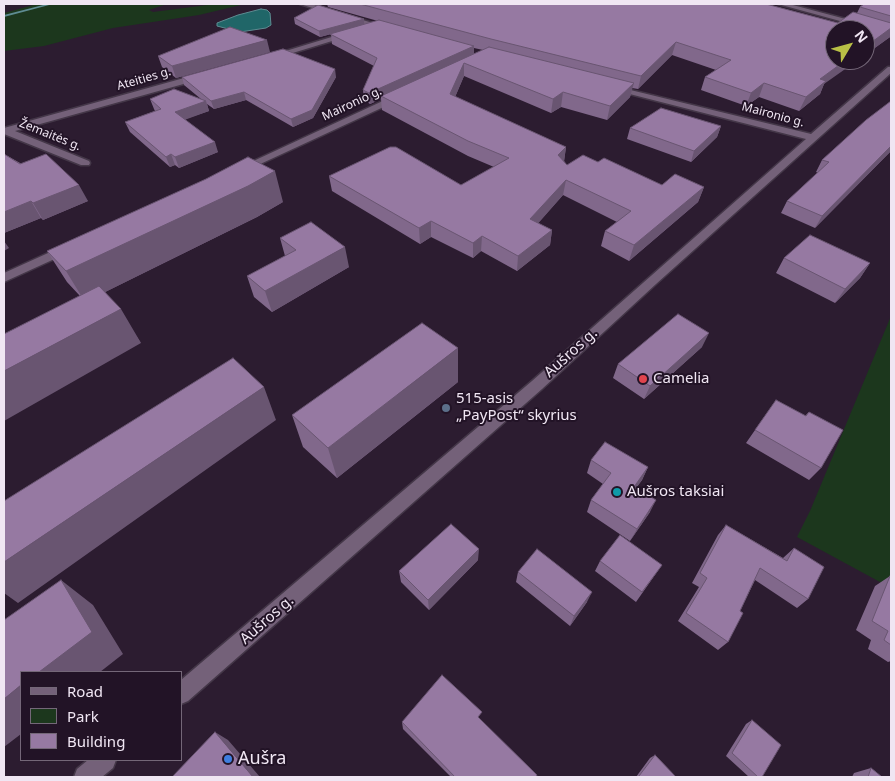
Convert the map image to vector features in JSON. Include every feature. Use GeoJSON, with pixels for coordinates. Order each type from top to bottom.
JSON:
{"type":"FeatureCollection","features":[{"type":"Feature","properties":{"kind":"street"},"geometry":{"type":"LineString","coordinates":[[304,4],[396,31]]}},
{"type":"Feature","properties":{"kind":"street"},"geometry":{"type":"LineString","coordinates":[[782,4],[891,33]]}},
{"type":"Feature","properties":{"kind":"street"},"geometry":{"type":"LineString","coordinates":[[264,58],[378,26]]}},
{"type":"Feature","properties":{"kind":"street","name":"Aušros g."},"geometry":{"type":"LineString","coordinates":[[182,693],[469,444],[891,69]]}},
{"type":"Feature","properties":{"kind":"street","name":"Ateities g."},"geometry":{"type":"LineString","coordinates":[[5,131],[216,72]]}},
{"type":"Feature","properties":{"kind":"street","name":"Maironio g."},"geometry":{"type":"LineString","coordinates":[[600,83],[813,138]]}},
{"type":"Feature","properties":{"kind":"street","name":"Maironio g."},"geometry":{"type":"LineString","coordinates":[[225,176],[406,93]]}},
{"type":"Feature","properties":{"kind":"street","name":"Žemaitės g."},"geometry":{"type":"LineString","coordinates":[[5,131],[85,163]]}},
{"type":"Feature","properties":{"kind":"street"},"geometry":{"type":"LineString","coordinates":[[4,278],[80,243]]}},
{"type":"Feature","properties":{"kind":"street"},"geometry":{"type":"LineString","coordinates":[[85,777],[104,761]]}},
{"type":"Feature","properties":{"kind":"green space"},"geometry":{"type":"Polygon","coordinates":[[[37,4],[167,4],[149,10],[153,12],[215,4],[245,4],[199,15],[113,28],[44,46],[4,51],[4,13],[37,4]]]}},
{"type":"Feature","properties":{"kind":"green space"},"geometry":{"type":"Polygon","coordinates":[[[891,316],[891,588],[797,537],[810,511],[891,316]]]}},
{"type":"Feature","properties":{"kind":"shaded area"},"geometry":{"type":"Polygon","coordinates":[[[261,9],[267,10],[270,13],[271,25],[266,28],[240,32],[217,26],[217,23],[261,9]]]}},
{"type":"Feature","properties":{"kind":"building"},"geometry":{"type":"Polygon","coordinates":[[[360,4],[766,4],[827,20],[825,20],[825,70],[832,70],[820,79],[826,81],[806,97],[764,83],[751,93],[705,77],[731,60],[676,42],[641,76],[360,4]]]}},
{"type":"Feature","properties":{"kind":"building"},"geometry":{"type":"Polygon","coordinates":[[[864,4],[891,4],[891,16],[860,7],[864,4]]]}},
{"type":"Feature","properties":{"kind":"building"},"geometry":{"type":"Polygon","coordinates":[[[318,5],[364,19],[319,31],[294,18],[318,5]]]}},
{"type":"Feature","properties":{"kind":"building"},"geometry":{"type":"Polygon","coordinates":[[[853,12],[891,23],[891,28],[875,40],[875,20],[842,20],[853,12]]]}},
{"type":"Feature","properties":{"kind":"building"},"geometry":{"type":"Polygon","coordinates":[[[379,20],[474,46],[369,93],[363,90],[377,58],[330,34],[379,20]]]}},
{"type":"Feature","properties":{"kind":"building"},"geometry":{"type":"Polygon","coordinates":[[[230,27],[267,40],[172,66],[158,56],[230,27]]]}},
{"type":"Feature","properties":{"kind":"building"},"geometry":{"type":"Polygon","coordinates":[[[489,47],[634,83],[610,106],[563,92],[553,99],[464,63],[450,94],[566,147],[558,155],[567,165],[583,155],[598,162],[604,158],[662,185],[675,174],[704,187],[634,245],[605,231],[631,211],[566,180],[530,219],[552,230],[518,256],[482,236],[473,243],[431,221],[419,228],[329,176],[390,147],[396,147],[461,185],[509,158],[468,141],[381,96],[489,47]]]}},
{"type":"Feature","properties":{"kind":"building"},"geometry":{"type":"Polygon","coordinates":[[[283,49],[335,69],[312,110],[291,119],[244,92],[211,101],[182,77],[283,49]]]}},
{"type":"Feature","properties":{"kind":"building"},"geometry":{"type":"Polygon","coordinates":[[[174,89],[206,101],[175,112],[215,142],[175,157],[171,154],[166,157],[125,122],[161,109],[150,99],[174,89]]]}},
{"type":"Feature","properties":{"kind":"building"},"geometry":{"type":"Polygon","coordinates":[[[891,101],[891,146],[822,216],[787,201],[829,162],[822,160],[866,120],[891,101]]]}},
{"type":"Feature","properties":{"kind":"building"},"geometry":{"type":"Polygon","coordinates":[[[661,108],[721,126],[694,151],[630,128],[661,108]]]}},
{"type":"Feature","properties":{"kind":"building"},"geometry":{"type":"Polygon","coordinates":[[[4,154],[20,164],[46,154],[79,185],[4,212],[4,154]]]}},
{"type":"Feature","properties":{"kind":"building"},"geometry":{"type":"Polygon","coordinates":[[[248,157],[275,171],[248,186],[66,271],[47,251],[206,179],[248,157]]]}},
{"type":"Feature","properties":{"kind":"building"},"geometry":{"type":"Polygon","coordinates":[[[311,222],[345,247],[265,291],[247,276],[296,250],[280,238],[311,222]]]}},
{"type":"Feature","properties":{"kind":"building"},"geometry":{"type":"Polygon","coordinates":[[[810,235],[870,263],[845,289],[784,258],[810,235]]]}},
{"type":"Feature","properties":{"kind":"building"},"geometry":{"type":"Polygon","coordinates":[[[99,286],[121,309],[4,371],[4,334],[99,286]]]}},
{"type":"Feature","properties":{"kind":"building"},"geometry":{"type":"Polygon","coordinates":[[[678,314],[709,333],[650,386],[618,364],[678,314]]]}},
{"type":"Feature","properties":{"kind":"building"},"geometry":{"type":"Polygon","coordinates":[[[422,323],[458,348],[328,448],[292,415],[422,323]]]}},
{"type":"Feature","properties":{"kind":"building"},"geometry":{"type":"Polygon","coordinates":[[[233,358],[264,387],[4,562],[4,501],[233,358]]]}},
{"type":"Feature","properties":{"kind":"building"},"geometry":{"type":"Polygon","coordinates":[[[776,400],[806,416],[809,412],[843,430],[821,468],[755,430],[776,400]]]}},
{"type":"Feature","properties":{"kind":"building","name":"Aušros taksiai"},"geometry":{"type":"Polygon","coordinates":[[[605,442],[648,467],[634,487],[656,500],[637,529],[591,500],[611,473],[591,460],[605,442]]]}},
{"type":"Feature","properties":{"kind":"building"},"geometry":{"type":"Polygon","coordinates":[[[451,524],[479,549],[428,600],[399,571],[451,524]]]}},
{"type":"Feature","properties":{"kind":"building"},"geometry":{"type":"Polygon","coordinates":[[[726,525],[787,561],[794,548],[824,567],[808,599],[760,568],[740,611],[743,613],[728,642],[686,613],[707,578],[700,573],[726,525]]]}},
{"type":"Feature","properties":{"kind":"building"},"geometry":{"type":"Polygon","coordinates":[[[620,535],[662,565],[642,592],[600,561],[620,535]]]}},
{"type":"Feature","properties":{"kind":"building"},"geometry":{"type":"Polygon","coordinates":[[[537,549],[592,592],[574,616],[518,572],[537,549]]]}},
{"type":"Feature","properties":{"kind":"building"},"geometry":{"type":"Polygon","coordinates":[[[890,576],[891,645],[884,640],[888,631],[872,621],[890,576]]]}},
{"type":"Feature","properties":{"kind":"building"},"geometry":{"type":"Polygon","coordinates":[[[61,580],[92,632],[40,671],[20,671],[20,686],[4,699],[4,620],[61,580]]]}},
{"type":"Feature","properties":{"kind":"building"},"geometry":{"type":"Polygon","coordinates":[[[442,675],[482,712],[478,717],[537,775],[536,777],[455,777],[402,722],[442,675]]]}},
{"type":"Feature","properties":{"kind":"building"},"geometry":{"type":"Polygon","coordinates":[[[752,720],[781,745],[762,777],[758,777],[732,753],[752,720]]]}},
{"type":"Feature","properties":{"kind":"building"},"geometry":{"type":"Polygon","coordinates":[[[215,732],[253,777],[172,777],[215,732]]]}},
{"type":"Feature","properties":{"kind":"building"},"geometry":{"type":"Polygon","coordinates":[[[655,755],[676,777],[639,776],[655,755]]]}},
{"type":"Feature","properties":{"kind":"building"},"geometry":{"type":"Polygon","coordinates":[[[871,768],[882,777],[868,777],[871,768]]]}},
{"type":"Feature","properties":{"kind":"waterway"},"geometry":{"type":"LineString","coordinates":[[4,16],[51,4]]}},
{"type":"Feature","properties":{"kind":"place","name":"Camelia"},"geometry":{"type":"Point","coordinates":[643,379]}},
{"type":"Feature","properties":{"kind":"place","name":"515-asis „PayPost“ skyrius"},"geometry":{"type":"Point","coordinates":[446,408]}},
{"type":"Feature","properties":{"kind":"place","name":"Aušros taksiai"},"geometry":{"type":"Point","coordinates":[617,492]}},
{"type":"Feature","properties":{"kind":"place","name":"Aušra"},"geometry":{"type":"Point","coordinates":[228,759]}}]}
